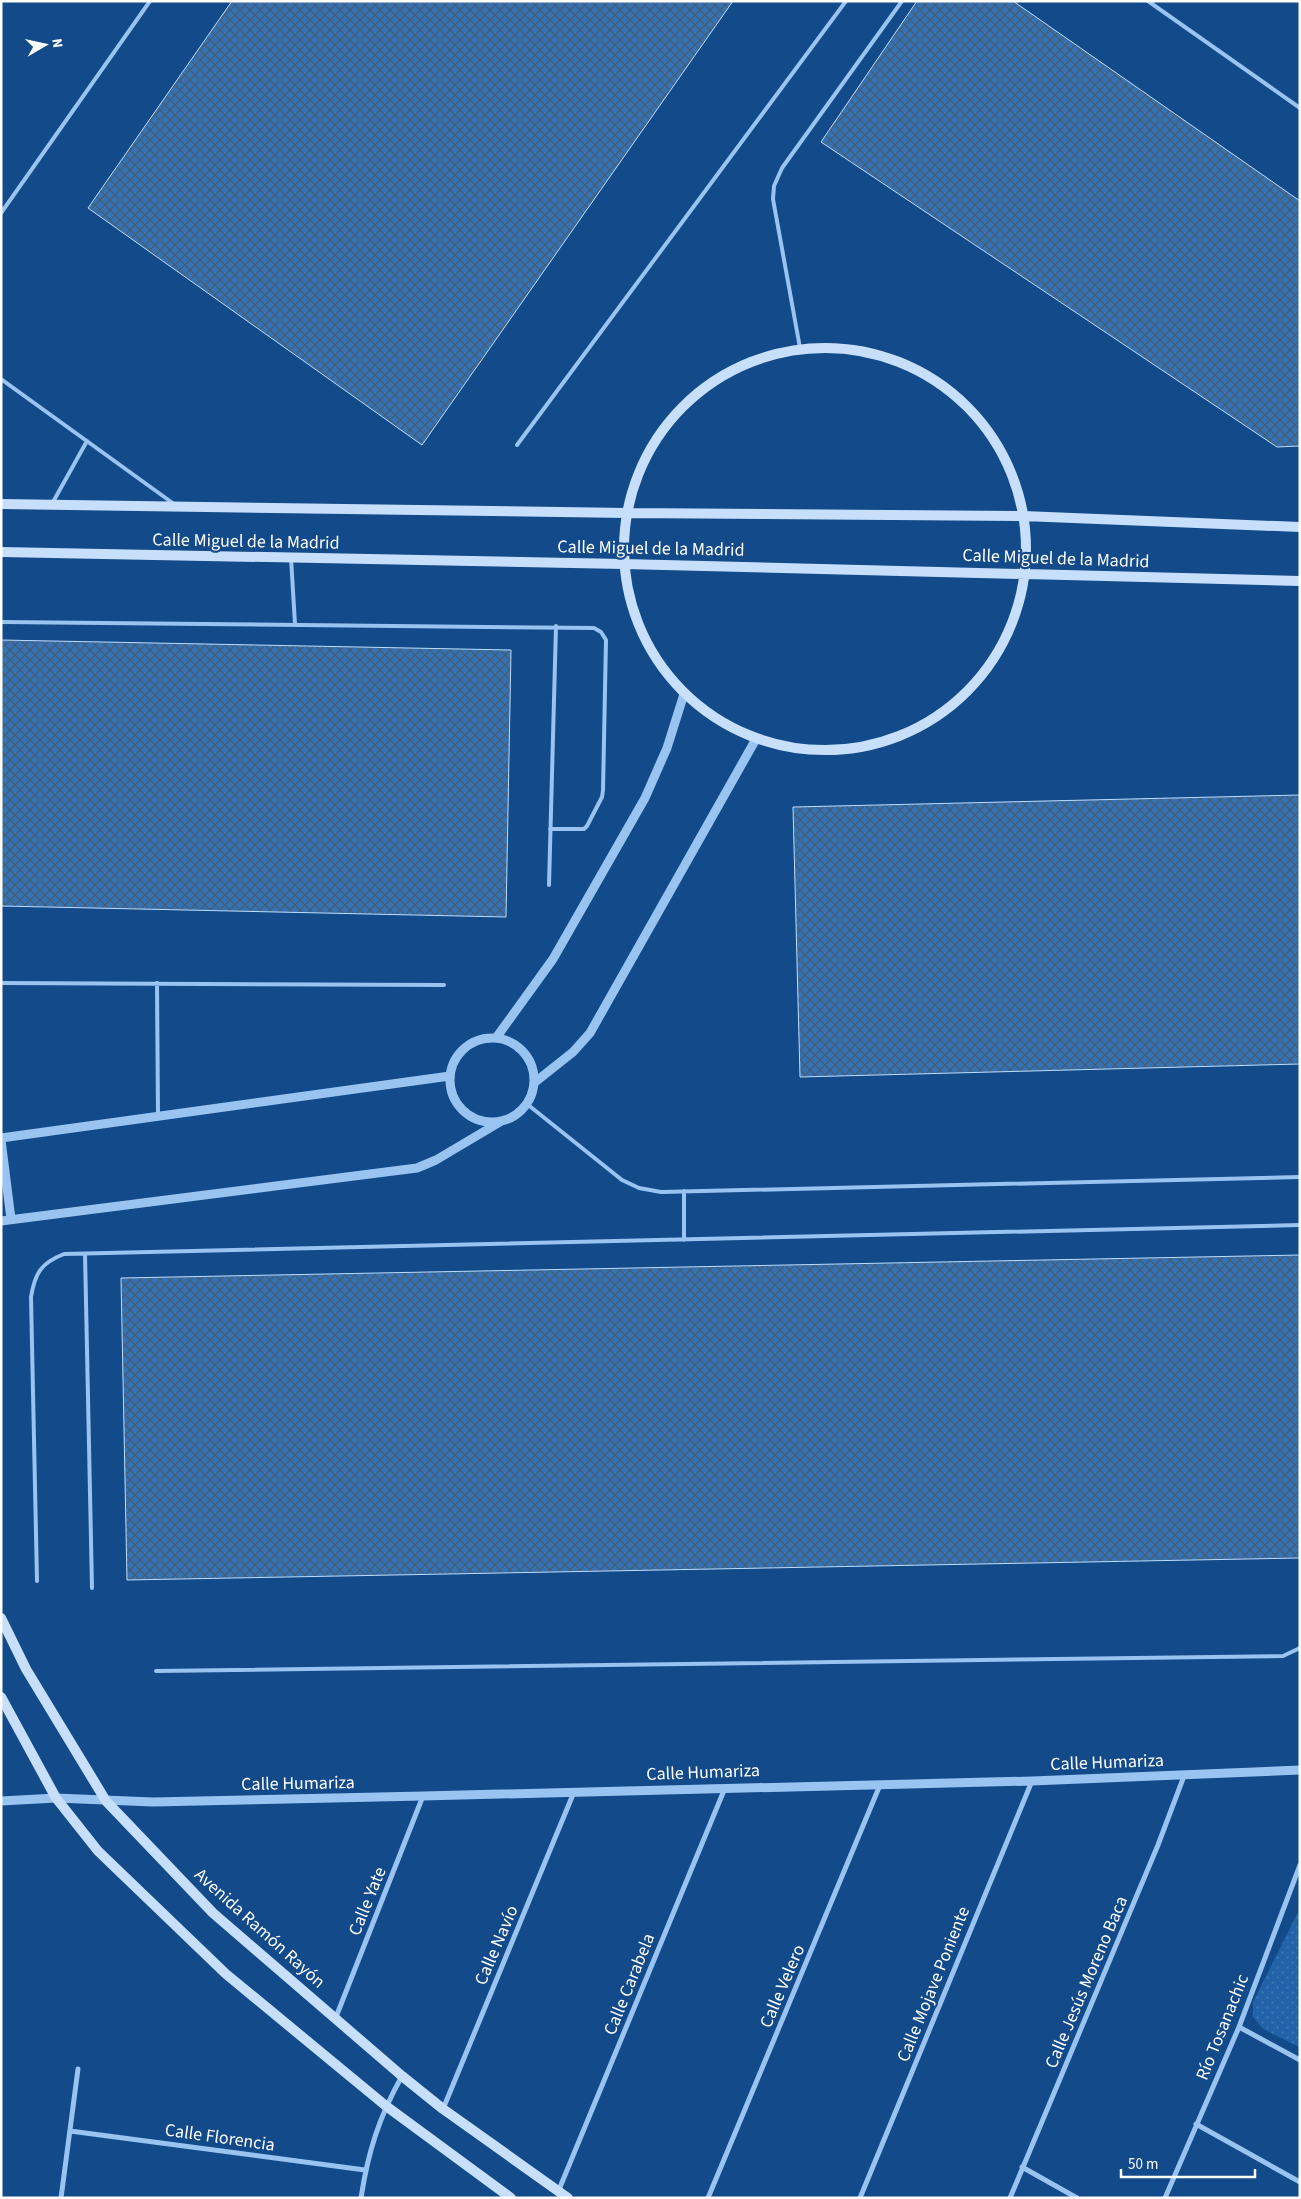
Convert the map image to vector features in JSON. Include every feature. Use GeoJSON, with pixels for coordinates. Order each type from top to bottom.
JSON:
{"type":"FeatureCollection","features":[{"type":"Feature","properties":{"kind":"main road"},"geometry":{"type":"LineString","coordinates":[[800,348],[851,349],[900,362],[945,387],[982,423],[1008,467],[1023,516],[1026,544],[1024,573],[1008,632],[975,684],[928,723],[871,746],[810,751],[756,739],[715,718],[684,694],[654,656],[634,612],[624,564],[624,538],[627,513],[642,465],[669,421],[706,386],[751,361],[800,348]]}},
{"type":"Feature","properties":{"kind":"main road","name":"Calle Miguel de la Madrid"},"geometry":{"type":"LineString","coordinates":[[1,504],[627,513],[1023,516],[1300,527]]}},
{"type":"Feature","properties":{"kind":"main road","name":"Calle Miguel de la Madrid"},"geometry":{"type":"LineString","coordinates":[[1,552],[624,564],[1300,581]]}},
{"type":"Feature","properties":{"kind":"main road","name":"Avenida Ramón Rayón"},"geometry":{"type":"LineString","coordinates":[[1,1618],[26,1669],[106,1801],[213,1913],[443,2109],[568,2198]]}},
{"type":"Feature","properties":{"kind":"main road"},"geometry":{"type":"LineString","coordinates":[[1,1697],[56,1798],[98,1851],[226,1974],[386,2106],[511,2198]]}},
{"type":"Feature","properties":{"kind":"street"},"geometry":{"type":"LineString","coordinates":[[496,1038],[553,958],[645,798],[666,748],[684,694]]}},
{"type":"Feature","properties":{"kind":"street"},"geometry":{"type":"LineString","coordinates":[[534,1083],[573,1052],[590,1033],[756,739]]}},
{"type":"Feature","properties":{"kind":"street"},"geometry":{"type":"LineString","coordinates":[[450,1076],[1,1139],[6,1220],[417,1168],[436,1160],[520,1112],[527,1104],[534,1083],[534,1073],[524,1053],[512,1043],[496,1038],[474,1042],[465,1048],[453,1065],[450,1076],[451,1087],[460,1107],[478,1120],[500,1122]]}},
{"type":"Feature","properties":{"kind":"street","name":"Calle Humariza"},"geometry":{"type":"LineString","coordinates":[[1,1801],[56,1798],[162,1802],[1032,1782],[1300,1770]]}},
{"type":"Feature","properties":{"kind":"street","name":"Calle Jesús Moreno Baca"},"geometry":{"type":"LineString","coordinates":[[1010,2198],[1158,1845],[1184,1776]]}},
{"type":"Feature","properties":{"kind":"street","name":"Calle Mojave Poniente"},"geometry":{"type":"LineString","coordinates":[[860,2198],[1032,1782]]}},
{"type":"Feature","properties":{"kind":"street","name":"Calle Velero"},"geometry":{"type":"LineString","coordinates":[[708,2198],[880,1784]]}},
{"type":"Feature","properties":{"kind":"street","name":"Calle Carabela"},"geometry":{"type":"LineString","coordinates":[[558,2192],[725,1788]]}},
{"type":"Feature","properties":{"kind":"street","name":"Calle Navío"},"geometry":{"type":"LineString","coordinates":[[443,2109],[574,1792]]}},
{"type":"Feature","properties":{"kind":"street","name":"Calle Yate"},"geometry":{"type":"LineString","coordinates":[[336,2017],[424,1796]]}},
{"type":"Feature","properties":{"kind":"street","name":"Río Tosanachic"},"geometry":{"type":"LineString","coordinates":[[1165,2198],[1239,2027],[1300,1865]]}},
{"type":"Feature","properties":{"kind":"street"},"geometry":{"type":"LineString","coordinates":[[1239,2027],[1300,2060]]}},
{"type":"Feature","properties":{"kind":"street"},"geometry":{"type":"LineString","coordinates":[[61,2198],[78,2069]]}},
{"type":"Feature","properties":{"kind":"street"},"geometry":{"type":"LineString","coordinates":[[362,2198],[365,2170],[374,2135],[386,2106],[402,2076]]}},
{"type":"Feature","properties":{"kind":"street"},"geometry":{"type":"LineString","coordinates":[[1196,2124],[1300,2182]]}},
{"type":"Feature","properties":{"kind":"street","name":"Calle Florencia"},"geometry":{"type":"LineString","coordinates":[[70,2130],[365,2170]]}},
{"type":"Feature","properties":{"kind":"street"},"geometry":{"type":"LineString","coordinates":[[1022,2167],[1077,2198]]}},
{"type":"Feature","properties":{"kind":"lane"},"geometry":{"type":"LineString","coordinates":[[1,213],[150,1]]}},
{"type":"Feature","properties":{"kind":"lane"},"geometry":{"type":"LineString","coordinates":[[517,445],[846,1]]}},
{"type":"Feature","properties":{"kind":"lane"},"geometry":{"type":"LineString","coordinates":[[800,348],[774,199],[774,186],[782,168],[902,1]]}},
{"type":"Feature","properties":{"kind":"lane"},"geometry":{"type":"LineString","coordinates":[[1148,1],[1300,108]]}},
{"type":"Feature","properties":{"kind":"lane"},"geometry":{"type":"LineString","coordinates":[[1,379],[178,506]]}},
{"type":"Feature","properties":{"kind":"lane"},"geometry":{"type":"LineString","coordinates":[[52,504],[86,441]]}},
{"type":"Feature","properties":{"kind":"lane"},"geometry":{"type":"LineString","coordinates":[[291,558],[295,624]]}},
{"type":"Feature","properties":{"kind":"lane"},"geometry":{"type":"LineString","coordinates":[[1,622],[556,626],[594,628],[601,632],[606,640],[602,797],[584,829],[550,829]]}},
{"type":"Feature","properties":{"kind":"lane"},"geometry":{"type":"LineString","coordinates":[[549,885],[556,626]]}},
{"type":"Feature","properties":{"kind":"lane"},"geometry":{"type":"LineString","coordinates":[[1,983],[444,985]]}},
{"type":"Feature","properties":{"kind":"lane"},"geometry":{"type":"LineString","coordinates":[[156,983],[158,1117]]}},
{"type":"Feature","properties":{"kind":"lane"},"geometry":{"type":"LineString","coordinates":[[527,1104],[622,1180],[639,1188],[661,1192],[1300,1177]]}},
{"type":"Feature","properties":{"kind":"lane"},"geometry":{"type":"LineString","coordinates":[[684,1192],[684,1240]]}},
{"type":"Feature","properties":{"kind":"lane"},"geometry":{"type":"LineString","coordinates":[[37,1581],[31,1297],[34,1280],[50,1260],[64,1254],[1300,1225]]}},
{"type":"Feature","properties":{"kind":"lane"},"geometry":{"type":"LineString","coordinates":[[85,1254],[92,1588]]}},
{"type":"Feature","properties":{"kind":"lane"},"geometry":{"type":"LineString","coordinates":[[156,1671],[1283,1656],[1300,1648]]}},
{"type":"Feature","properties":{"kind":"shaded area"},"geometry":{"type":"Polygon","coordinates":[[[1300,1908],[1299,2047],[1263,2029],[1253,2017],[1253,2002],[1300,1908]]]}},
{"type":"Feature","properties":{"kind":"building"},"geometry":{"type":"Polygon","coordinates":[[[232,1],[733,1],[422,445],[88,208],[232,1]]]}},
{"type":"Feature","properties":{"kind":"building"},"geometry":{"type":"Polygon","coordinates":[[[917,1],[1013,1],[1300,201],[1300,446],[1277,447],[821,142],[917,1]]]}},
{"type":"Feature","properties":{"kind":"building"},"geometry":{"type":"Polygon","coordinates":[[[1,640],[511,650],[506,917],[1,906],[1,640]]]}},
{"type":"Feature","properties":{"kind":"building"},"geometry":{"type":"Polygon","coordinates":[[[1300,795],[1300,1064],[800,1077],[793,807],[1300,795]]]}},
{"type":"Feature","properties":{"kind":"building"},"geometry":{"type":"Polygon","coordinates":[[[1300,1255],[1300,1558],[127,1580],[121,1278],[1300,1255]]]}}]}
